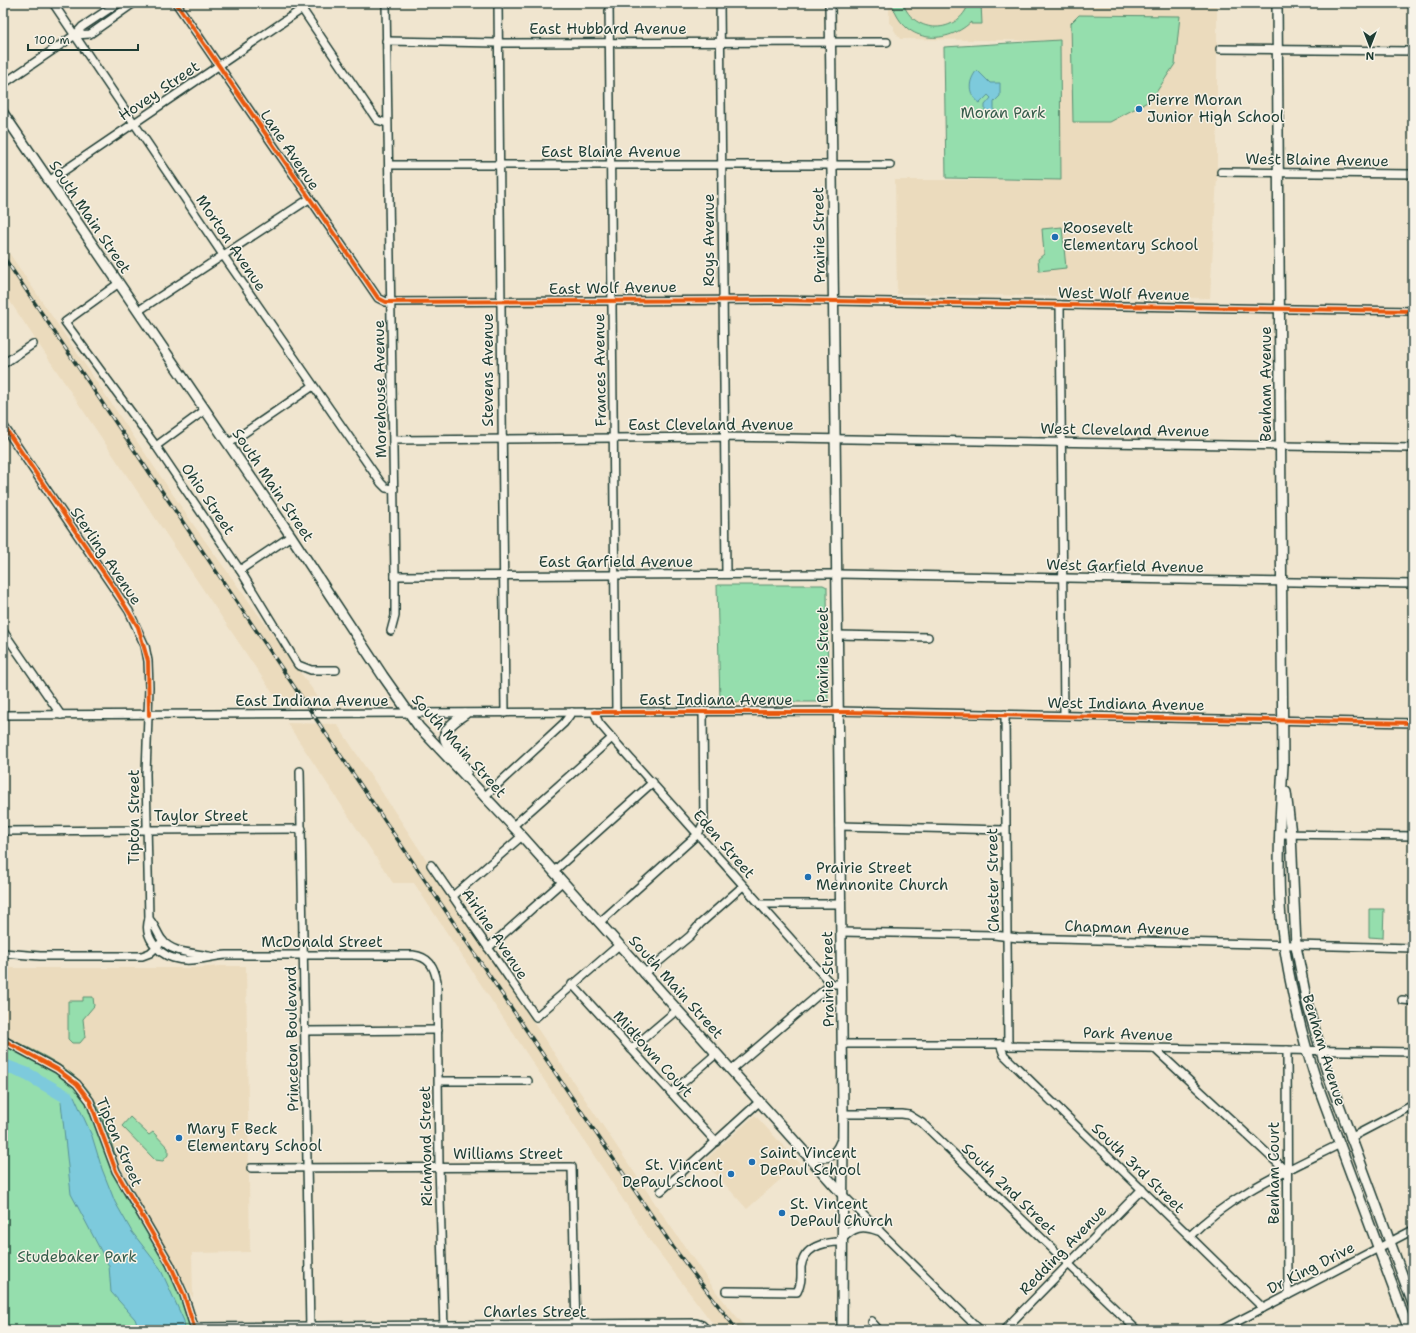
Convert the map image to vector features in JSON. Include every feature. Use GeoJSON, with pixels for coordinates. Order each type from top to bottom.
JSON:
{"type":"FeatureCollection","features":[{"type":"Feature","properties":{"kind":"main road","name":"Prairie Street"},"geometry":{"type":"LineString","coordinates":[[830,3],[842,984],[842,1330]]}},
{"type":"Feature","properties":{"kind":"main road","name":"Benham Avenue"},"geometry":{"type":"LineString","coordinates":[[1277,3],[1283,765],[1279,834],[1280,885],[1284,945],[1294,998],[1307,1051],[1340,1144],[1380,1247],[1409,1330]]}},
{"type":"Feature","properties":{"kind":"main road","name":"South Main Street"},"geometry":{"type":"LineString","coordinates":[[3,113],[291,536],[383,676],[410,714],[441,751],[554,871],[562,882],[644,974],[842,1194]]}},
{"type":"Feature","properties":{"kind":"main road"},"geometry":{"type":"LineString","coordinates":[[465,714],[452,723],[447,729],[444,737],[447,746],[467,770],[468,778]]}},
{"type":"Feature","properties":{"kind":"main road","name":"Benham Avenue"},"geometry":{"type":"LineString","coordinates":[[1283,765],[1291,834],[1296,946],[1307,1003],[1321,1051],[1350,1138],[1413,1304]]}},
{"type":"Feature","properties":{"kind":"main road"},"geometry":{"type":"LineString","coordinates":[[805,1152],[819,1157],[827,1157],[838,1150],[843,1138]]}},
{"type":"Feature","properties":{"kind":"main road"},"geometry":{"type":"LineString","coordinates":[[841,1241],[848,1231],[861,1226],[878,1230]]}},
{"type":"Feature","properties":{"kind":"street","name":"Morton Avenue"},"geometry":{"type":"LineString","coordinates":[[53,3],[312,386],[381,484],[386,488],[394,489]]}},
{"type":"Feature","properties":{"kind":"street"},"geometry":{"type":"LineString","coordinates":[[3,84],[76,35],[82,27],[118,3]]}},
{"type":"Feature","properties":{"kind":"street"},"geometry":{"type":"LineString","coordinates":[[76,35],[90,34],[134,3]]}},
{"type":"Feature","properties":{"kind":"street","name":"Lane Avenue"},"geometry":{"type":"LineString","coordinates":[[176,3],[378,298],[386,302],[392,302]]}},
{"type":"Feature","properties":{"kind":"street","name":"Morehouse Avenue"},"geometry":{"type":"LineString","coordinates":[[386,3],[396,576],[396,616],[391,631]]}},
{"type":"Feature","properties":{"kind":"street","name":"Stevens Avenue"},"geometry":{"type":"LineString","coordinates":[[498,3],[501,439],[505,713]]}},
{"type":"Feature","properties":{"kind":"street","name":"Frances Avenue"},"geometry":{"type":"LineString","coordinates":[[609,3],[616,712]]}},
{"type":"Feature","properties":{"kind":"street","name":"Roys Avenue"},"geometry":{"type":"LineString","coordinates":[[720,3],[723,437],[726,574]]}},
{"type":"Feature","properties":{"kind":"street"},"geometry":{"type":"LineString","coordinates":[[300,6],[377,120],[387,123]]}},
{"type":"Feature","properties":{"kind":"street","name":"Hovey Street"},"geometry":{"type":"LineString","coordinates":[[49,181],[219,66],[300,6]]}},
{"type":"Feature","properties":{"kind":"street","name":"East Hubbard Avenue"},"geometry":{"type":"LineString","coordinates":[[386,41],[887,42]]}},
{"type":"Feature","properties":{"kind":"street"},"geometry":{"type":"LineString","coordinates":[[1220,49],[1413,51]]}},
{"type":"Feature","properties":{"kind":"street"},"geometry":{"type":"LineString","coordinates":[[832,164],[890,165]]}},
{"type":"Feature","properties":{"kind":"street","name":"East Blaine Avenue"},"geometry":{"type":"LineString","coordinates":[[390,165],[832,164]]}},
{"type":"Feature","properties":{"kind":"street","name":"West Blaine Avenue"},"geometry":{"type":"LineString","coordinates":[[1220,172],[1413,174]]}},
{"type":"Feature","properties":{"kind":"street"},"geometry":{"type":"LineString","coordinates":[[138,311],[309,199]]}},
{"type":"Feature","properties":{"kind":"street","name":"Ohio Street"},"geometry":{"type":"LineString","coordinates":[[119,283],[65,322],[156,446],[240,570],[298,665],[311,670],[336,670]]}},
{"type":"Feature","properties":{"kind":"street","name":"East Wolf Avenue"},"geometry":{"type":"LineString","coordinates":[[392,302],[611,300],[834,301]]}},
{"type":"Feature","properties":{"kind":"street","name":"West Wolf Avenue"},"geometry":{"type":"LineString","coordinates":[[834,301],[1413,311]]}},
{"type":"Feature","properties":{"kind":"street"},"geometry":{"type":"LineString","coordinates":[[1060,305],[1064,578],[1064,715]]}},
{"type":"Feature","properties":{"kind":"street"},"geometry":{"type":"LineString","coordinates":[[3,364],[33,344]]}},
{"type":"Feature","properties":{"kind":"street"},"geometry":{"type":"LineString","coordinates":[[228,444],[312,386]]}},
{"type":"Feature","properties":{"kind":"street"},"geometry":{"type":"LineString","coordinates":[[156,446],[205,410]]}},
{"type":"Feature","properties":{"kind":"street","name":"Sterling Avenue"},"geometry":{"type":"LineString","coordinates":[[3,425],[138,627],[148,660],[149,715]]}},
{"type":"Feature","properties":{"kind":"street","name":"East Cleveland Avenue"},"geometry":{"type":"LineString","coordinates":[[394,440],[723,437],[836,438]]}},
{"type":"Feature","properties":{"kind":"street","name":"West Cleveland Avenue"},"geometry":{"type":"LineString","coordinates":[[836,438],[1413,448]]}},
{"type":"Feature","properties":{"kind":"street"},"geometry":{"type":"LineString","coordinates":[[240,570],[291,536]]}},
{"type":"Feature","properties":{"kind":"street","name":"East Garfield Avenue"},"geometry":{"type":"LineString","coordinates":[[396,576],[837,574]]}},
{"type":"Feature","properties":{"kind":"street","name":"West Garfield Avenue"},"geometry":{"type":"LineString","coordinates":[[837,574],[1413,584]]}},
{"type":"Feature","properties":{"kind":"street"},"geometry":{"type":"LineString","coordinates":[[3,631],[61,714]]}},
{"type":"Feature","properties":{"kind":"street"},"geometry":{"type":"LineString","coordinates":[[838,635],[928,637]]}},
{"type":"Feature","properties":{"kind":"street"},"geometry":{"type":"LineString","coordinates":[[484,797],[564,723],[572,712]]}},
{"type":"Feature","properties":{"kind":"street","name":"Eden Street"},"geometry":{"type":"LineString","coordinates":[[594,712],[599,723],[612,738],[653,782],[743,886],[831,984]]}},
{"type":"Feature","properties":{"kind":"street"},"geometry":{"type":"LineString","coordinates":[[599,923],[698,834],[704,822],[703,712]]}},
{"type":"Feature","properties":{"kind":"street","name":"East Indiana Avenue"},"geometry":{"type":"LineString","coordinates":[[3,715],[838,712]]}},
{"type":"Feature","properties":{"kind":"street","name":"West Indiana Avenue"},"geometry":{"type":"LineString","coordinates":[[838,712],[1064,715],[1413,723]]}},
{"type":"Feature","properties":{"kind":"street","name":"Chester Street"},"geometry":{"type":"LineString","coordinates":[[1005,714],[1008,1046]]}},
{"type":"Feature","properties":{"kind":"street","name":"Tipton Street"},"geometry":{"type":"LineString","coordinates":[[149,715],[146,774],[149,919],[147,925],[149,934],[157,948]]}},
{"type":"Feature","properties":{"kind":"street"},"geometry":{"type":"LineString","coordinates":[[513,826],[612,738]]}},
{"type":"Feature","properties":{"kind":"street","name":"Princeton Boulevard"},"geometry":{"type":"LineString","coordinates":[[300,771],[310,1328]]}},
{"type":"Feature","properties":{"kind":"street"},"geometry":{"type":"LineString","coordinates":[[554,871],[653,782]]}},
{"type":"Feature","properties":{"kind":"street"},"geometry":{"type":"LineString","coordinates":[[839,826],[1005,830]]}},
{"type":"Feature","properties":{"kind":"street","name":"Taylor Street"},"geometry":{"type":"LineString","coordinates":[[3,831],[302,829]]}},
{"type":"Feature","properties":{"kind":"street"},"geometry":{"type":"LineString","coordinates":[[1279,834],[1413,836]]}},
{"type":"Feature","properties":{"kind":"street"},"geometry":{"type":"LineString","coordinates":[[453,896],[522,836]]}},
{"type":"Feature","properties":{"kind":"street","name":"Airline Avenue"},"geometry":{"type":"LineString","coordinates":[[431,865],[536,1017],[572,984]]}},
{"type":"Feature","properties":{"kind":"street"},"geometry":{"type":"LineString","coordinates":[[488,948],[562,882]]}},
{"type":"Feature","properties":{"kind":"street"},"geometry":{"type":"LineString","coordinates":[[644,974],[690,936],[700,924],[743,886]]}},
{"type":"Feature","properties":{"kind":"street"},"geometry":{"type":"LineString","coordinates":[[760,904],[841,904]]}},
{"type":"Feature","properties":{"kind":"street"},"geometry":{"type":"LineString","coordinates":[[3,953],[34,956],[142,956],[157,948],[163,941],[149,919]]}},
{"type":"Feature","properties":{"kind":"street","name":"Chapman Avenue"},"geometry":{"type":"LineString","coordinates":[[841,932],[994,935],[1007,937],[1296,946],[1413,948]]}},
{"type":"Feature","properties":{"kind":"street","name":"McDonald Street"},"geometry":{"type":"LineString","coordinates":[[163,941],[175,950],[210,956],[419,955],[431,962]]}},
{"type":"Feature","properties":{"kind":"street"},"geometry":{"type":"LineString","coordinates":[[572,984],[619,945]]}},
{"type":"Feature","properties":{"kind":"street","name":"McDonald Street"},"geometry":{"type":"LineString","coordinates":[[157,948],[173,958],[185,960],[196,960],[210,956]]}},
{"type":"Feature","properties":{"kind":"street","name":"Richmond Street"},"geometry":{"type":"LineString","coordinates":[[431,962],[437,981],[439,1166],[444,1328]]}},
{"type":"Feature","properties":{"kind":"street","name":"Midtown Court"},"geometry":{"type":"LineString","coordinates":[[572,984],[716,1142]]}},
{"type":"Feature","properties":{"kind":"street"},"geometry":{"type":"LineString","coordinates":[[731,1070],[831,984],[842,984]]}},
{"type":"Feature","properties":{"kind":"street"},"geometry":{"type":"LineString","coordinates":[[1402,1000],[1413,1001]]}},
{"type":"Feature","properties":{"kind":"street"},"geometry":{"type":"LineString","coordinates":[[631,1049],[677,1010]]}},
{"type":"Feature","properties":{"kind":"street"},"geometry":{"type":"LineString","coordinates":[[305,1031],[438,1030]]}},
{"type":"Feature","properties":{"kind":"street","name":"Tipton Street"},"geometry":{"type":"LineString","coordinates":[[3,1040],[57,1069],[77,1084],[90,1101],[116,1171],[170,1264],[184,1295],[195,1328]]}},
{"type":"Feature","properties":{"kind":"street","name":"Park Avenue"},"geometry":{"type":"LineString","coordinates":[[842,1044],[1000,1044],[1008,1046],[1074,1046],[1155,1049],[1413,1052]]}},
{"type":"Feature","properties":{"kind":"street","name":"South 3rd Street"},"geometry":{"type":"LineString","coordinates":[[1000,1044],[1004,1055],[1263,1308]]}},
{"type":"Feature","properties":{"kind":"street"},"geometry":{"type":"LineString","coordinates":[[1155,1049],[1286,1171]]}},
{"type":"Feature","properties":{"kind":"street","name":"Benham Court"},"geometry":{"type":"LineString","coordinates":[[1287,1050],[1286,1171],[1288,1295]]}},
{"type":"Feature","properties":{"kind":"street"},"geometry":{"type":"LineString","coordinates":[[671,1093],[716,1054]]}},
{"type":"Feature","properties":{"kind":"street"},"geometry":{"type":"LineString","coordinates":[[438,1081],[528,1081]]}},
{"type":"Feature","properties":{"kind":"street"},"geometry":{"type":"LineString","coordinates":[[661,1191],[760,1102]]}},
{"type":"Feature","properties":{"kind":"street"},"geometry":{"type":"LineString","coordinates":[[1350,1138],[1413,1105]]}},
{"type":"Feature","properties":{"kind":"street","name":"South 2nd Street"},"geometry":{"type":"LineString","coordinates":[[843,1114],[902,1114],[909,1115],[922,1123],[1137,1330]]}},
{"type":"Feature","properties":{"kind":"street"},"geometry":{"type":"LineString","coordinates":[[1190,1236],[1209,1217],[1232,1201],[1286,1171],[1340,1144]]}},
{"type":"Feature","properties":{"kind":"street","name":"Williams Street"},"geometry":{"type":"LineString","coordinates":[[251,1168],[439,1166],[572,1167],[576,1327]]}},
{"type":"Feature","properties":{"kind":"street","name":"Redding Avenue"},"geometry":{"type":"LineString","coordinates":[[1004,1330],[1142,1189]]}},
{"type":"Feature","properties":{"kind":"street","name":"South Main Street"},"geometry":{"type":"LineString","coordinates":[[842,1194],[980,1330]]}},
{"type":"Feature","properties":{"kind":"street","name":"Dr King Drive"},"geometry":{"type":"LineString","coordinates":[[1221,1330],[1413,1230]]}},
{"type":"Feature","properties":{"kind":"street"},"geometry":{"type":"LineString","coordinates":[[726,1291],[797,1292],[801,1285],[802,1264],[810,1250],[825,1243],[841,1241]]}},
{"type":"Feature","properties":{"kind":"street"},"geometry":{"type":"LineString","coordinates":[[871,1322],[879,1330]]}},
{"type":"Feature","properties":{"kind":"street","name":"Charles Street"},"geometry":{"type":"LineString","coordinates":[[195,1328],[576,1327],[696,1323],[706,1329]]}},
{"type":"Feature","properties":{"kind":"shaded area"},"geometry":{"type":"Polygon","coordinates":[[[889,3],[1217,3],[1217,178],[1210,298],[897,294],[895,180],[1061,180],[1060,41],[900,39],[894,30],[894,26],[889,23],[889,3]]]}},
{"type":"Feature","properties":{"kind":"shaded area"},"geometry":{"type":"Polygon","coordinates":[[[3,244],[195,527],[318,697],[276,698],[3,291],[3,244]]]}},
{"type":"Feature","properties":{"kind":"shaded area"},"geometry":{"type":"Polygon","coordinates":[[[287,723],[337,724],[535,1025],[669,1224],[717,1293],[748,1330],[720,1330],[710,1320],[651,1242],[414,883],[393,883],[287,723]]]}},
{"type":"Feature","properties":{"kind":"shaded area","name":"Mary F Beck Elementary School"},"geometry":{"type":"Polygon","coordinates":[[[246,966],[250,1252],[192,1253],[193,1298],[143,1210],[116,1157],[103,1119],[91,1094],[53,1060],[3,1035],[3,967],[194,968],[246,966]]]}},
{"type":"Feature","properties":{"kind":"shaded area","name":"Saint Vincent DePaul School"},"geometry":{"type":"Polygon","coordinates":[[[755,1115],[799,1163],[747,1209],[704,1161],[755,1115]]]}},
{"type":"Feature","properties":{"kind":"green space"},"geometry":{"type":"Polygon","coordinates":[[[892,3],[903,3],[909,14],[916,21],[926,26],[936,27],[946,26],[956,21],[963,14],[969,3],[981,3],[982,24],[971,24],[971,22],[960,30],[949,35],[937,37],[925,36],[914,33],[905,26],[897,16],[892,3]]]}},
{"type":"Feature","properties":{"kind":"green space"},"geometry":{"type":"Polygon","coordinates":[[[1079,15],[1180,16],[1175,64],[1151,100],[1110,122],[1073,122],[1071,23],[1079,15]]]}},
{"type":"Feature","properties":{"kind":"green space","name":"Moran Park"},"geometry":{"type":"Polygon","coordinates":[[[1060,40],[1061,180],[946,178],[944,47],[1060,40]]]}},
{"type":"Feature","properties":{"kind":"green space"},"geometry":{"type":"Polygon","coordinates":[[[1062,227],[1066,268],[1039,271],[1038,259],[1044,254],[1042,229],[1062,227]]]}},
{"type":"Feature","properties":{"kind":"green space"},"geometry":{"type":"Polygon","coordinates":[[[717,585],[823,585],[827,587],[828,702],[720,702],[717,585]]]}},
{"type":"Feature","properties":{"kind":"green space"},"geometry":{"type":"Polygon","coordinates":[[[1369,909],[1384,909],[1383,938],[1369,937],[1369,909]]]}},
{"type":"Feature","properties":{"kind":"green space"},"geometry":{"type":"Polygon","coordinates":[[[83,997],[93,997],[94,1006],[83,1019],[85,1037],[80,1043],[72,1043],[68,1039],[68,1001],[83,1001],[83,997]]]}},
{"type":"Feature","properties":{"kind":"green space","name":"Studebaker Park"},"geometry":{"type":"Polygon","coordinates":[[[3,1035],[39,1053],[62,1067],[83,1084],[91,1094],[102,1117],[116,1157],[109,1160],[122,1191],[172,1276],[186,1312],[190,1330],[3,1330],[3,1035]]]}},
{"type":"Feature","properties":{"kind":"green space"},"geometry":{"type":"Polygon","coordinates":[[[130,1117],[149,1135],[153,1132],[168,1148],[168,1155],[163,1161],[155,1160],[122,1126],[130,1117]]]}},
{"type":"Feature","properties":{"kind":"water"},"geometry":{"type":"Polygon","coordinates":[[[977,70],[990,83],[1000,83],[1000,96],[994,102],[994,113],[985,113],[985,105],[991,98],[988,95],[980,103],[971,92],[970,87],[972,79],[977,70]]]}},
{"type":"Feature","properties":{"kind":"water"},"geometry":{"type":"Polygon","coordinates":[[[74,1096],[92,1136],[102,1169],[115,1202],[132,1232],[160,1268],[184,1321],[185,1330],[139,1330],[135,1319],[111,1292],[109,1266],[71,1194],[61,1102],[67,1097],[74,1096]]]}},
{"type":"Feature","properties":{"kind":"waterway"},"geometry":{"type":"LineString","coordinates":[[3,1065],[27,1074],[67,1097],[72,1113]]}},
{"type":"Feature","properties":{"kind":"railway"},"geometry":{"type":"LineString","coordinates":[[3,256],[673,1247],[737,1330]]}},
{"type":"Feature","properties":{"kind":"cycle path"},"geometry":{"type":"LineString","coordinates":[[176,3],[378,298],[386,302],[777,300],[1413,311]]}},
{"type":"Feature","properties":{"kind":"cycle path"},"geometry":{"type":"LineString","coordinates":[[3,425],[116,591],[138,627],[148,661],[149,715]]}},
{"type":"Feature","properties":{"kind":"cycle path"},"geometry":{"type":"LineString","coordinates":[[594,712],[847,712],[1413,723]]}},
{"type":"Feature","properties":{"kind":"cycle path"},"geometry":{"type":"LineString","coordinates":[[3,1040],[57,1069],[77,1084],[90,1101],[116,1171],[170,1264],[184,1295],[195,1330]]}},
{"type":"Feature","properties":{"kind":"place","name":"Pierre Moran Junior High School"},"geometry":{"type":"Point","coordinates":[1139,109]}},
{"type":"Feature","properties":{"kind":"place","name":"Roosevelt Elementary School"},"geometry":{"type":"Point","coordinates":[1055,237]}},
{"type":"Feature","properties":{"kind":"place","name":"Prairie Street Mennonite Church"},"geometry":{"type":"Point","coordinates":[808,877]}},
{"type":"Feature","properties":{"kind":"place","name":"Mary F Beck Elementary School"},"geometry":{"type":"Point","coordinates":[179,1138]}},
{"type":"Feature","properties":{"kind":"place","name":"Saint Vincent DePaul School"},"geometry":{"type":"Point","coordinates":[752,1162]}},
{"type":"Feature","properties":{"kind":"place","name":"St. Vincent DePaul School"},"geometry":{"type":"Point","coordinates":[731,1174]}},
{"type":"Feature","properties":{"kind":"place","name":"St. Vincent DePaul Church"},"geometry":{"type":"Point","coordinates":[782,1213]}}]}
